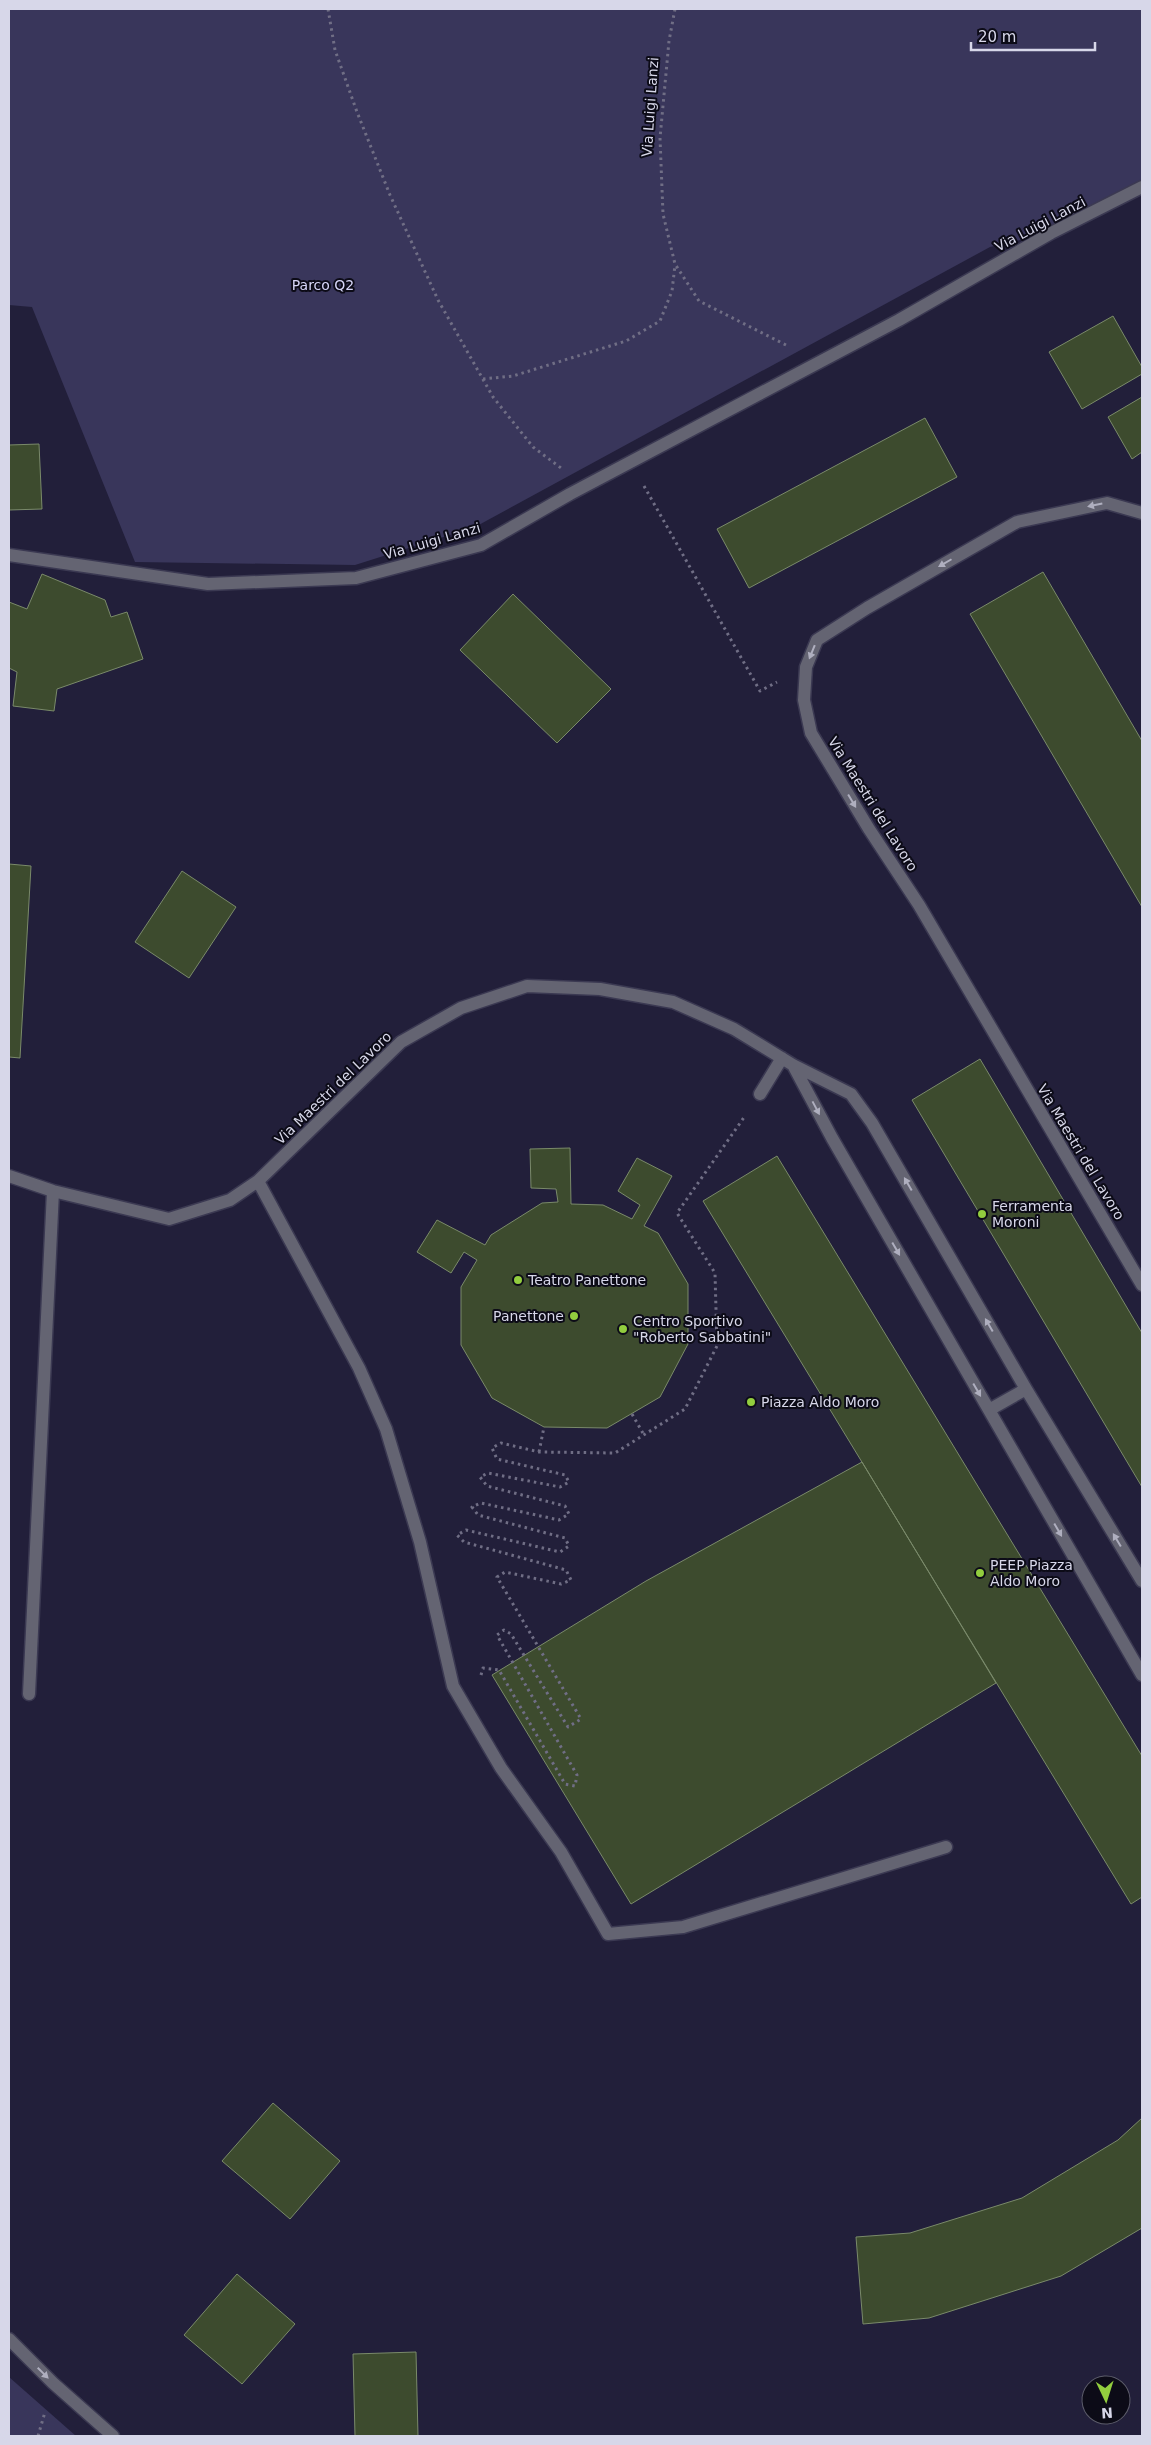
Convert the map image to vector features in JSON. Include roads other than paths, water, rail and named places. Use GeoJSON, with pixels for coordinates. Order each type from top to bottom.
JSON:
{"type":"FeatureCollection","features":[{"type":"Feature","properties":{"kind":"street","name":"Via Luigi Lanzi"},"geometry":{"type":"LineString","coordinates":[[9,555],[208,584],[356,578],[481,545],[585,486],[822,361],[1051,233],[1142,187]]}},
{"type":"Feature","properties":{"kind":"street","name":"Via Maestri del Lavoro"},"geometry":{"type":"LineString","coordinates":[[1142,513],[1107,503],[1017,522],[867,608],[817,640],[806,667],[804,700],[810,732],[869,829],[919,905],[1142,1284]]}},
{"type":"Feature","properties":{"kind":"street","name":"Via Maestri del Lavoro"},"geometry":{"type":"LineString","coordinates":[[9,1176],[53,1192],[169,1218],[230,1200],[258,1181],[401,1042],[460,1008],[527,986],[600,989],[672,1002],[734,1029],[787,1061],[851,1094],[872,1123],[1026,1390],[1142,1581]]}},
{"type":"Feature","properties":{"kind":"street"},"geometry":{"type":"LineString","coordinates":[[760,1094],[787,1061],[1142,1675]]}},
{"type":"Feature","properties":{"kind":"street"},"geometry":{"type":"LineString","coordinates":[[258,1181],[359,1368],[386,1429],[420,1542],[453,1686],[501,1768],[561,1852],[608,1934],[683,1927],[946,1847]]}},
{"type":"Feature","properties":{"kind":"street"},"geometry":{"type":"LineString","coordinates":[[29,1694],[53,1192]]}},
{"type":"Feature","properties":{"kind":"street"},"geometry":{"type":"LineString","coordinates":[[989,1410],[1026,1390]]}},
{"type":"Feature","properties":{"kind":"street"},"geometry":{"type":"LineString","coordinates":[[9,2339],[52,2382],[113,2436]]}},
{"type":"Feature","properties":{"kind":"place","name":"Ferramenta Moroni"},"geometry":{"type":"Point","coordinates":[982,1214]}},
{"type":"Feature","properties":{"kind":"place","name":"Teatro Panettone"},"geometry":{"type":"Point","coordinates":[518,1280]}},
{"type":"Feature","properties":{"kind":"place","name":"Panettone"},"geometry":{"type":"Point","coordinates":[574,1316]}},
{"type":"Feature","properties":{"kind":"place","name":"Centro Sportivo \"Roberto Sabbatini\""},"geometry":{"type":"Point","coordinates":[623,1329]}},
{"type":"Feature","properties":{"kind":"place","name":"Piazza Aldo Moro"},"geometry":{"type":"Point","coordinates":[751,1402]}},
{"type":"Feature","properties":{"kind":"place","name":"PEEP Piazza Aldo Moro"},"geometry":{"type":"Point","coordinates":[980,1573]}},
{"type":"Feature","properties":{"kind":"park label","name":"Parco Q2"},"geometry":{"type":"Point","coordinates":[323,285]}}]}
